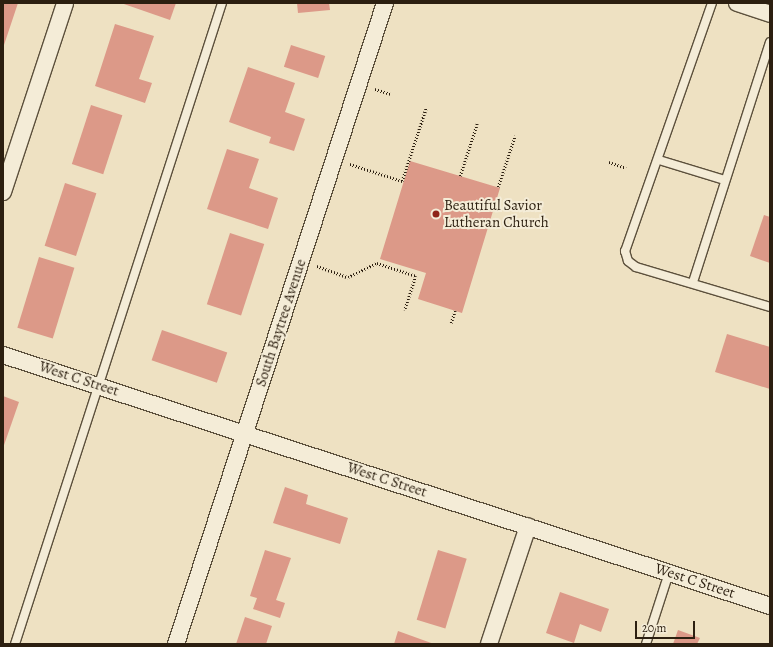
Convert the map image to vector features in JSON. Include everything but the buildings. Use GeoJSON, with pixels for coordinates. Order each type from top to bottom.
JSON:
{"type":"FeatureCollection","features":[{"type":"Feature","properties":{"kind":"street"},"geometry":{"type":"LineString","coordinates":[[3,192],[65,3]]}},
{"type":"Feature","properties":{"kind":"street","name":"South Baytree Avenue"},"geometry":{"type":"LineString","coordinates":[[176,644],[386,3]]}},
{"type":"Feature","properties":{"kind":"street"},"geometry":{"type":"LineString","coordinates":[[737,3],[770,14]]}},
{"type":"Feature","properties":{"kind":"street","name":"West C Street"},"geometry":{"type":"LineString","coordinates":[[3,355],[770,606]]}},
{"type":"Feature","properties":{"kind":"street"},"geometry":{"type":"LineString","coordinates":[[489,644],[528,526]]}},
{"type":"Feature","properties":{"kind":"lane"},"geometry":{"type":"LineString","coordinates":[[15,644],[222,3]]}},
{"type":"Feature","properties":{"kind":"lane"},"geometry":{"type":"LineString","coordinates":[[712,3],[659,160],[625,251],[628,261],[636,267],[693,282],[770,307]]}},
{"type":"Feature","properties":{"kind":"lane"},"geometry":{"type":"LineString","coordinates":[[693,282],[770,42]]}},
{"type":"Feature","properties":{"kind":"lane"},"geometry":{"type":"LineString","coordinates":[[659,160],[725,180]]}},
{"type":"Feature","properties":{"kind":"lane"},"geometry":{"type":"LineString","coordinates":[[646,644],[670,573]]}},
{"type":"Feature","properties":{"kind":"path"},"geometry":{"type":"LineString","coordinates":[[335,158],[402,181],[426,108]]}},
{"type":"Feature","properties":{"kind":"path"},"geometry":{"type":"LineString","coordinates":[[460,176],[477,124]]}},
{"type":"Feature","properties":{"kind":"path"},"geometry":{"type":"LineString","coordinates":[[498,187],[515,136]]}},
{"type":"Feature","properties":{"kind":"path"},"geometry":{"type":"LineString","coordinates":[[609,162],[626,168]]}},
{"type":"Feature","properties":{"kind":"path"},"geometry":{"type":"LineString","coordinates":[[301,260],[348,277],[377,263],[416,276],[405,310]]}},
{"type":"Feature","properties":{"kind":"path"},"geometry":{"type":"LineString","coordinates":[[451,323],[455,311]]}},
{"type":"Feature","properties":{"kind":"place","name":"Beautiful Savior Lutheran Church"},"geometry":{"type":"Point","coordinates":[436,214]}}]}
